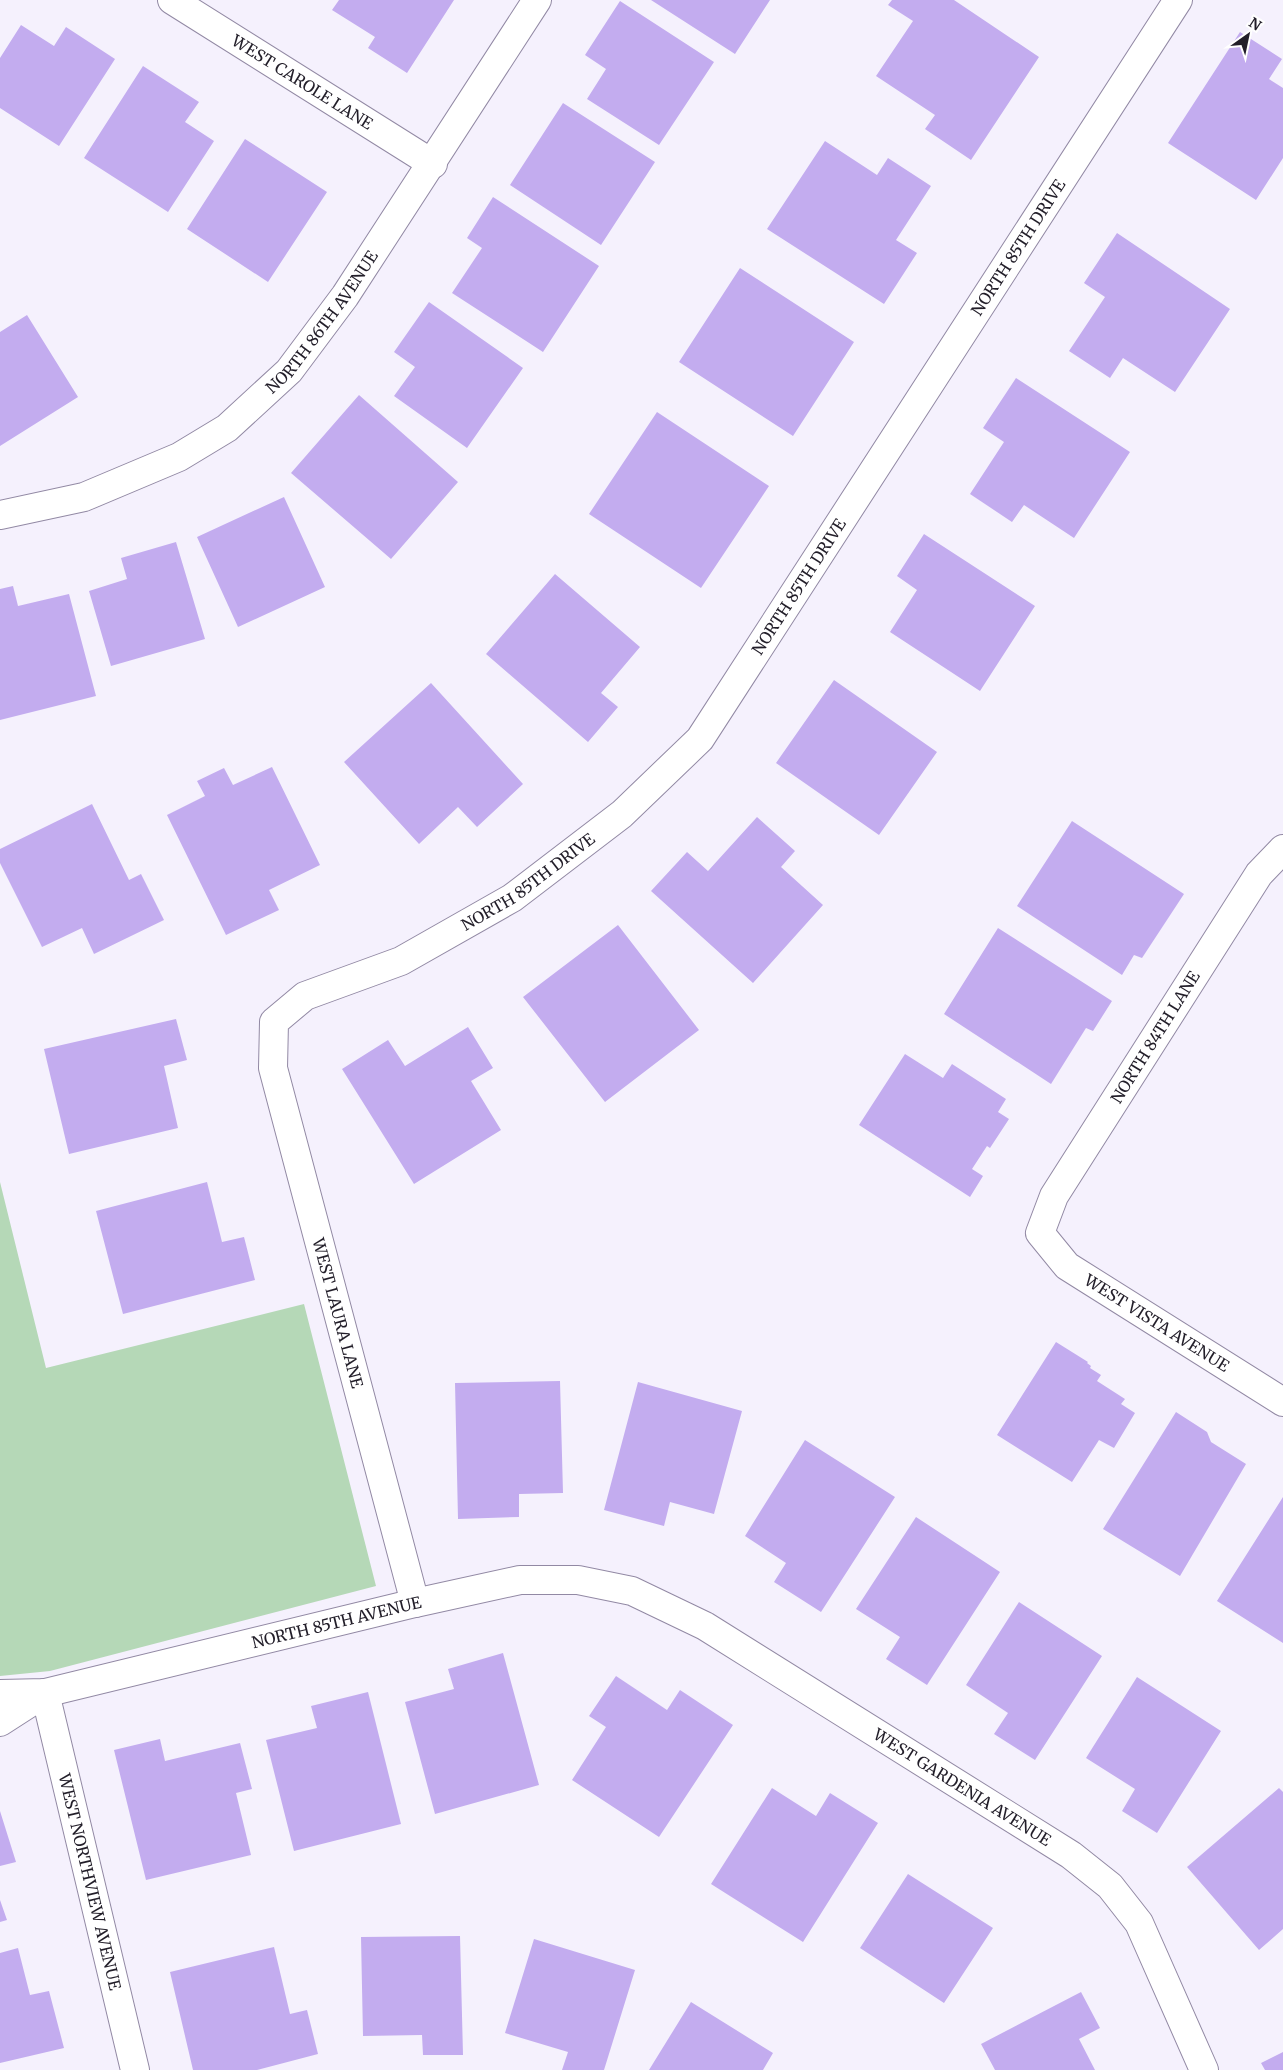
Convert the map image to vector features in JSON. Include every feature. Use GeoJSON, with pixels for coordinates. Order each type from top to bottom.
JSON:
{"type":"FeatureCollection","features":[{"type":"Feature","properties":{"kind":"street","name":"WEST CAROLE LANE"},"geometry":{"type":"LineString","coordinates":[[172,0],[433,164]]}},
{"type":"Feature","properties":{"kind":"street","name":"NORTH 86TH AVENUE"},"geometry":{"type":"LineString","coordinates":[[0,515],[84,497],[179,457],[227,428],[289,370],[345,296],[433,164],[537,0]]}},
{"type":"Feature","properties":{"kind":"street","name":"NORTH 85TH DRIVE"},"geometry":{"type":"LineString","coordinates":[[274,1022],[305,996],[400,961],[512,898],[622,814],[700,738],[1178,0]]}},
{"type":"Feature","properties":{"kind":"street","name":"NORTH 84TH LANE"},"geometry":{"type":"LineString","coordinates":[[1040,1233],[1054,1196],[1259,874],[1283,849]]}},
{"type":"Feature","properties":{"kind":"street","name":"WEST LAURA LANE"},"geometry":{"type":"LineString","coordinates":[[274,1022],[273,1068],[415,1603]]}},
{"type":"Feature","properties":{"kind":"street","name":"WEST VISTA AVENUE"},"geometry":{"type":"LineString","coordinates":[[1040,1233],[1067,1266],[1283,1402]]}},
{"type":"Feature","properties":{"kind":"street","name":"NORTH 85TH AVENUE"},"geometry":{"type":"LineString","coordinates":[[0,1694],[45,1693],[415,1603],[520,1580],[578,1580],[632,1591]]}},
{"type":"Feature","properties":{"kind":"street","name":"WEST GARDENIA AVENUE"},"geometry":{"type":"LineString","coordinates":[[632,1591],[705,1626],[1071,1854],[1110,1886],[1139,1923],[1204,2070]]}},
{"type":"Feature","properties":{"kind":"street","name":"NORTH 85TH AVENUE"},"geometry":{"type":"LineString","coordinates":[[0,1722],[45,1693]]}},
{"type":"Feature","properties":{"kind":"street","name":"WEST NORTHVIEW AVENUE"},"geometry":{"type":"LineString","coordinates":[[45,1693],[135,2070]]}},
{"type":"Feature","properties":{"kind":"green space"},"geometry":{"type":"Polygon","coordinates":[[[0,1182],[46,1368],[304,1304],[376,1586],[50,1671],[0,1676],[0,1182]]]}},
{"type":"Feature","properties":{"kind":"building"},"geometry":{"type":"Polygon","coordinates":[[[339,0],[454,0],[407,73],[368,48],[375,37],[332,10],[339,0]]]}},
{"type":"Feature","properties":{"kind":"building"},"geometry":{"type":"Polygon","coordinates":[[[651,0],[770,0],[735,54],[651,0]]]}},
{"type":"Feature","properties":{"kind":"building"},"geometry":{"type":"Polygon","coordinates":[[[892,0],[954,0],[1039,57],[971,160],[925,129],[935,115],[876,76],[913,21],[888,5],[892,0]]]}},
{"type":"Feature","properties":{"kind":"building"},"geometry":{"type":"Polygon","coordinates":[[[620,1],[714,62],[659,145],[587,99],[606,69],[585,55],[620,1]]]}},
{"type":"Feature","properties":{"kind":"building"},"geometry":{"type":"Polygon","coordinates":[[[21,25],[54,46],[66,27],[115,59],[59,146],[0,108],[0,58],[21,25]]]}},
{"type":"Feature","properties":{"kind":"building"},"geometry":{"type":"Polygon","coordinates":[[[1240,32],[1282,59],[1269,79],[1283,88],[1283,158],[1256,200],[1168,143],[1240,32]]]}},
{"type":"Feature","properties":{"kind":"building"},"geometry":{"type":"Polygon","coordinates":[[[143,66],[199,102],[185,122],[214,141],[168,212],[84,158],[143,66]]]}},
{"type":"Feature","properties":{"kind":"building"},"geometry":{"type":"Polygon","coordinates":[[[563,103],[655,162],[601,245],[510,185],[563,103]]]}},
{"type":"Feature","properties":{"kind":"building"},"geometry":{"type":"Polygon","coordinates":[[[245,139],[327,192],[268,282],[187,229],[245,139]]]}},
{"type":"Feature","properties":{"kind":"building"},"geometry":{"type":"Polygon","coordinates":[[[825,141],[877,175],[888,158],[931,186],[896,240],[917,253],[884,304],[767,229],[825,141]]]}},
{"type":"Feature","properties":{"kind":"building"},"geometry":{"type":"Polygon","coordinates":[[[493,197],[599,266],[543,352],[452,293],[482,248],[467,238],[493,197]]]}},
{"type":"Feature","properties":{"kind":"building"},"geometry":{"type":"Polygon","coordinates":[[[1117,233],[1230,309],[1175,392],[1123,358],[1110,378],[1069,351],[1105,297],[1084,283],[1117,233]]]}},
{"type":"Feature","properties":{"kind":"building"},"geometry":{"type":"Polygon","coordinates":[[[740,268],[854,342],[793,436],[679,362],[740,268]]]}},
{"type":"Feature","properties":{"kind":"building"},"geometry":{"type":"Polygon","coordinates":[[[429,302],[523,368],[467,448],[394,396],[415,367],[394,352],[429,302]]]}},
{"type":"Feature","properties":{"kind":"building"},"geometry":{"type":"Polygon","coordinates":[[[27,315],[78,397],[0,446],[0,332],[27,315]]]}},
{"type":"Feature","properties":{"kind":"building"},"geometry":{"type":"Polygon","coordinates":[[[1016,378],[1130,452],[1074,538],[1024,505],[1012,522],[970,494],[1004,442],[983,428],[1016,378]]]}},
{"type":"Feature","properties":{"kind":"building"},"geometry":{"type":"Polygon","coordinates":[[[359,395],[458,482],[391,559],[291,473],[359,395]]]}},
{"type":"Feature","properties":{"kind":"building"},"geometry":{"type":"Polygon","coordinates":[[[657,412],[769,486],[701,588],[589,514],[657,412]]]}},
{"type":"Feature","properties":{"kind":"building"},"geometry":{"type":"Polygon","coordinates":[[[284,497],[325,587],[238,627],[197,537],[284,497]]]}},
{"type":"Feature","properties":{"kind":"building"},"geometry":{"type":"Polygon","coordinates":[[[924,534],[1035,606],[980,691],[890,632],[917,590],[897,576],[924,534]]]}},
{"type":"Feature","properties":{"kind":"building"},"geometry":{"type":"Polygon","coordinates":[[[176,542],[205,639],[111,666],[89,591],[127,579],[121,558],[176,542]]]}},
{"type":"Feature","properties":{"kind":"building"},"geometry":{"type":"Polygon","coordinates":[[[555,574],[640,647],[601,693],[618,707],[588,742],[486,654],[555,574]]]}},
{"type":"Feature","properties":{"kind":"building"},"geometry":{"type":"Polygon","coordinates":[[[13,586],[18,606],[69,594],[96,696],[0,720],[0,589],[13,586]]]}},
{"type":"Feature","properties":{"kind":"building"},"geometry":{"type":"Polygon","coordinates":[[[834,680],[937,752],[879,835],[776,763],[834,680]]]}},
{"type":"Feature","properties":{"kind":"building"},"geometry":{"type":"Polygon","coordinates":[[[431,683],[523,784],[477,827],[458,807],[419,844],[344,762],[431,683]]]}},
{"type":"Feature","properties":{"kind":"building"},"geometry":{"type":"Polygon","coordinates":[[[272,767],[320,865],[269,890],[279,910],[226,935],[167,815],[205,796],[197,781],[224,768],[233,785],[272,767]]]}},
{"type":"Feature","properties":{"kind":"building"},"geometry":{"type":"Polygon","coordinates":[[[92,804],[129,880],[141,874],[164,920],[94,954],[82,928],[42,947],[0,863],[0,849],[92,804]]]}},
{"type":"Feature","properties":{"kind":"building"},"geometry":{"type":"Polygon","coordinates":[[[757,817],[795,851],[781,867],[823,905],[753,983],[651,891],[687,852],[708,871],[757,817]]]}},
{"type":"Feature","properties":{"kind":"building"},"geometry":{"type":"Polygon","coordinates":[[[1072,821],[1184,894],[1142,958],[1134,955],[1122,975],[1017,906],[1072,821]]]}},
{"type":"Feature","properties":{"kind":"building"},"geometry":{"type":"Polygon","coordinates":[[[618,925],[699,1030],[605,1102],[523,997],[618,925]]]}},
{"type":"Feature","properties":{"kind":"building"},"geometry":{"type":"Polygon","coordinates":[[[998,928],[1112,1001],[1093,1031],[1086,1028],[1051,1084],[944,1014],[998,928]]]}},
{"type":"Feature","properties":{"kind":"building"},"geometry":{"type":"Polygon","coordinates":[[[176,1019],[187,1060],[164,1066],[178,1128],[69,1154],[44,1049],[176,1019]]]}},
{"type":"Feature","properties":{"kind":"building"},"geometry":{"type":"Polygon","coordinates":[[[468,1027],[493,1068],[471,1081],[501,1130],[414,1184],[342,1069],[388,1040],[405,1066],[468,1027]]]}},
{"type":"Feature","properties":{"kind":"building"},"geometry":{"type":"Polygon","coordinates":[[[905,1054],[943,1078],[952,1064],[1006,1099],[998,1112],[1009,1119],[990,1148],[987,1146],[972,1169],[983,1176],[970,1197],[859,1125],[905,1054]]]}},
{"type":"Feature","properties":{"kind":"building"},"geometry":{"type":"Polygon","coordinates":[[[207,1182],[222,1242],[244,1237],[255,1280],[123,1314],[96,1211],[207,1182]]]}},
{"type":"Feature","properties":{"kind":"building"},"geometry":{"type":"Polygon","coordinates":[[[1056,1342],[1088,1362],[1091,1366],[1090,1368],[1101,1375],[1097,1381],[1125,1399],[1121,1404],[1135,1413],[1114,1448],[1099,1440],[1072,1482],[997,1435],[1056,1342]]]}},
{"type":"Feature","properties":{"kind":"building"},"geometry":{"type":"Polygon","coordinates":[[[560,1381],[563,1493],[519,1494],[519,1517],[458,1519],[455,1383],[560,1381]]]}},
{"type":"Feature","properties":{"kind":"building"},"geometry":{"type":"Polygon","coordinates":[[[638,1382],[742,1411],[714,1514],[670,1502],[664,1526],[604,1510],[638,1382]]]}},
{"type":"Feature","properties":{"kind":"building"},"geometry":{"type":"Polygon","coordinates":[[[1176,1412],[1207,1432],[1211,1442],[1246,1464],[1180,1576],[1103,1529],[1176,1412]]]}},
{"type":"Feature","properties":{"kind":"building"},"geometry":{"type":"Polygon","coordinates":[[[805,1440],[895,1497],[821,1612],[774,1582],[786,1563],[745,1536],[805,1440]]]}},
{"type":"Feature","properties":{"kind":"building"},"geometry":{"type":"Polygon","coordinates":[[[1283,1497],[1283,1643],[1217,1601],[1283,1497]]]}},
{"type":"Feature","properties":{"kind":"building"},"geometry":{"type":"Polygon","coordinates":[[[916,1517],[1000,1572],[927,1685],[886,1659],[900,1637],[856,1609],[916,1517]]]}},
{"type":"Feature","properties":{"kind":"building"},"geometry":{"type":"Polygon","coordinates":[[[1019,1602],[1102,1656],[1035,1760],[994,1734],[1008,1713],[966,1685],[1019,1602]]]}},
{"type":"Feature","properties":{"kind":"building"},"geometry":{"type":"Polygon","coordinates":[[[503,1653],[539,1785],[435,1814],[405,1702],[454,1689],[448,1669],[503,1653]]]}},
{"type":"Feature","properties":{"kind":"building"},"geometry":{"type":"Polygon","coordinates":[[[616,1676],[667,1710],[680,1690],[733,1725],[659,1837],[572,1780],[606,1727],[589,1716],[616,1676]]]}},
{"type":"Feature","properties":{"kind":"building"},"geometry":{"type":"Polygon","coordinates":[[[1137,1677],[1221,1731],[1157,1833],[1122,1811],[1135,1789],[1086,1758],[1137,1677]]]}},
{"type":"Feature","properties":{"kind":"building"},"geometry":{"type":"Polygon","coordinates":[[[368,1692],[401,1824],[294,1851],[266,1740],[317,1728],[311,1706],[368,1692]]]}},
{"type":"Feature","properties":{"kind":"building"},"geometry":{"type":"Polygon","coordinates":[[[160,1739],[165,1761],[240,1743],[252,1789],[236,1793],[251,1855],[146,1880],[114,1750],[160,1739]]]}},
{"type":"Feature","properties":{"kind":"building"},"geometry":{"type":"Polygon","coordinates":[[[772,1788],[816,1816],[830,1793],[878,1823],[803,1942],[711,1884],[772,1788]]]}},
{"type":"Feature","properties":{"kind":"building"},"geometry":{"type":"Polygon","coordinates":[[[1279,1788],[1283,1792],[1283,1929],[1259,1950],[1187,1867],[1279,1788]]]}},
{"type":"Feature","properties":{"kind":"building"},"geometry":{"type":"Polygon","coordinates":[[[0,1811],[16,1862],[0,1866],[0,1811]]]}},
{"type":"Feature","properties":{"kind":"building"},"geometry":{"type":"Polygon","coordinates":[[[908,1874],[993,1928],[944,2003],[860,1948],[908,1874]]]}},
{"type":"Feature","properties":{"kind":"building"},"geometry":{"type":"Polygon","coordinates":[[[0,1900],[7,1920],[0,1922],[0,1900]]]}},
{"type":"Feature","properties":{"kind":"building"},"geometry":{"type":"Polygon","coordinates":[[[460,1936],[463,2055],[423,2055],[422,2035],[363,2036],[361,1937],[460,1936]]]}},
{"type":"Feature","properties":{"kind":"building"},"geometry":{"type":"Polygon","coordinates":[[[534,1939],[635,1970],[604,2070],[562,2070],[568,2052],[505,2033],[534,1939]]]}},
{"type":"Feature","properties":{"kind":"building"},"geometry":{"type":"Polygon","coordinates":[[[274,1947],[290,2014],[307,2010],[318,2054],[257,2070],[193,2070],[170,1972],[274,1947]]]}},
{"type":"Feature","properties":{"kind":"building"},"geometry":{"type":"Polygon","coordinates":[[[18,1948],[30,1995],[49,1991],[64,2048],[0,2063],[0,1953],[18,1948]]]}},
{"type":"Feature","properties":{"kind":"building"},"geometry":{"type":"Polygon","coordinates":[[[1081,1992],[1100,2028],[1079,2039],[1095,2070],[995,2070],[981,2044],[1081,1992]]]}},
{"type":"Feature","properties":{"kind":"building"},"geometry":{"type":"Polygon","coordinates":[[[691,2002],[773,2053],[763,2070],[649,2070],[691,2002]]]}},
{"type":"Feature","properties":{"kind":"building"},"geometry":{"type":"Polygon","coordinates":[[[1283,2052],[1283,2070],[1265,2070],[1261,2063],[1283,2052]]]}}]}
